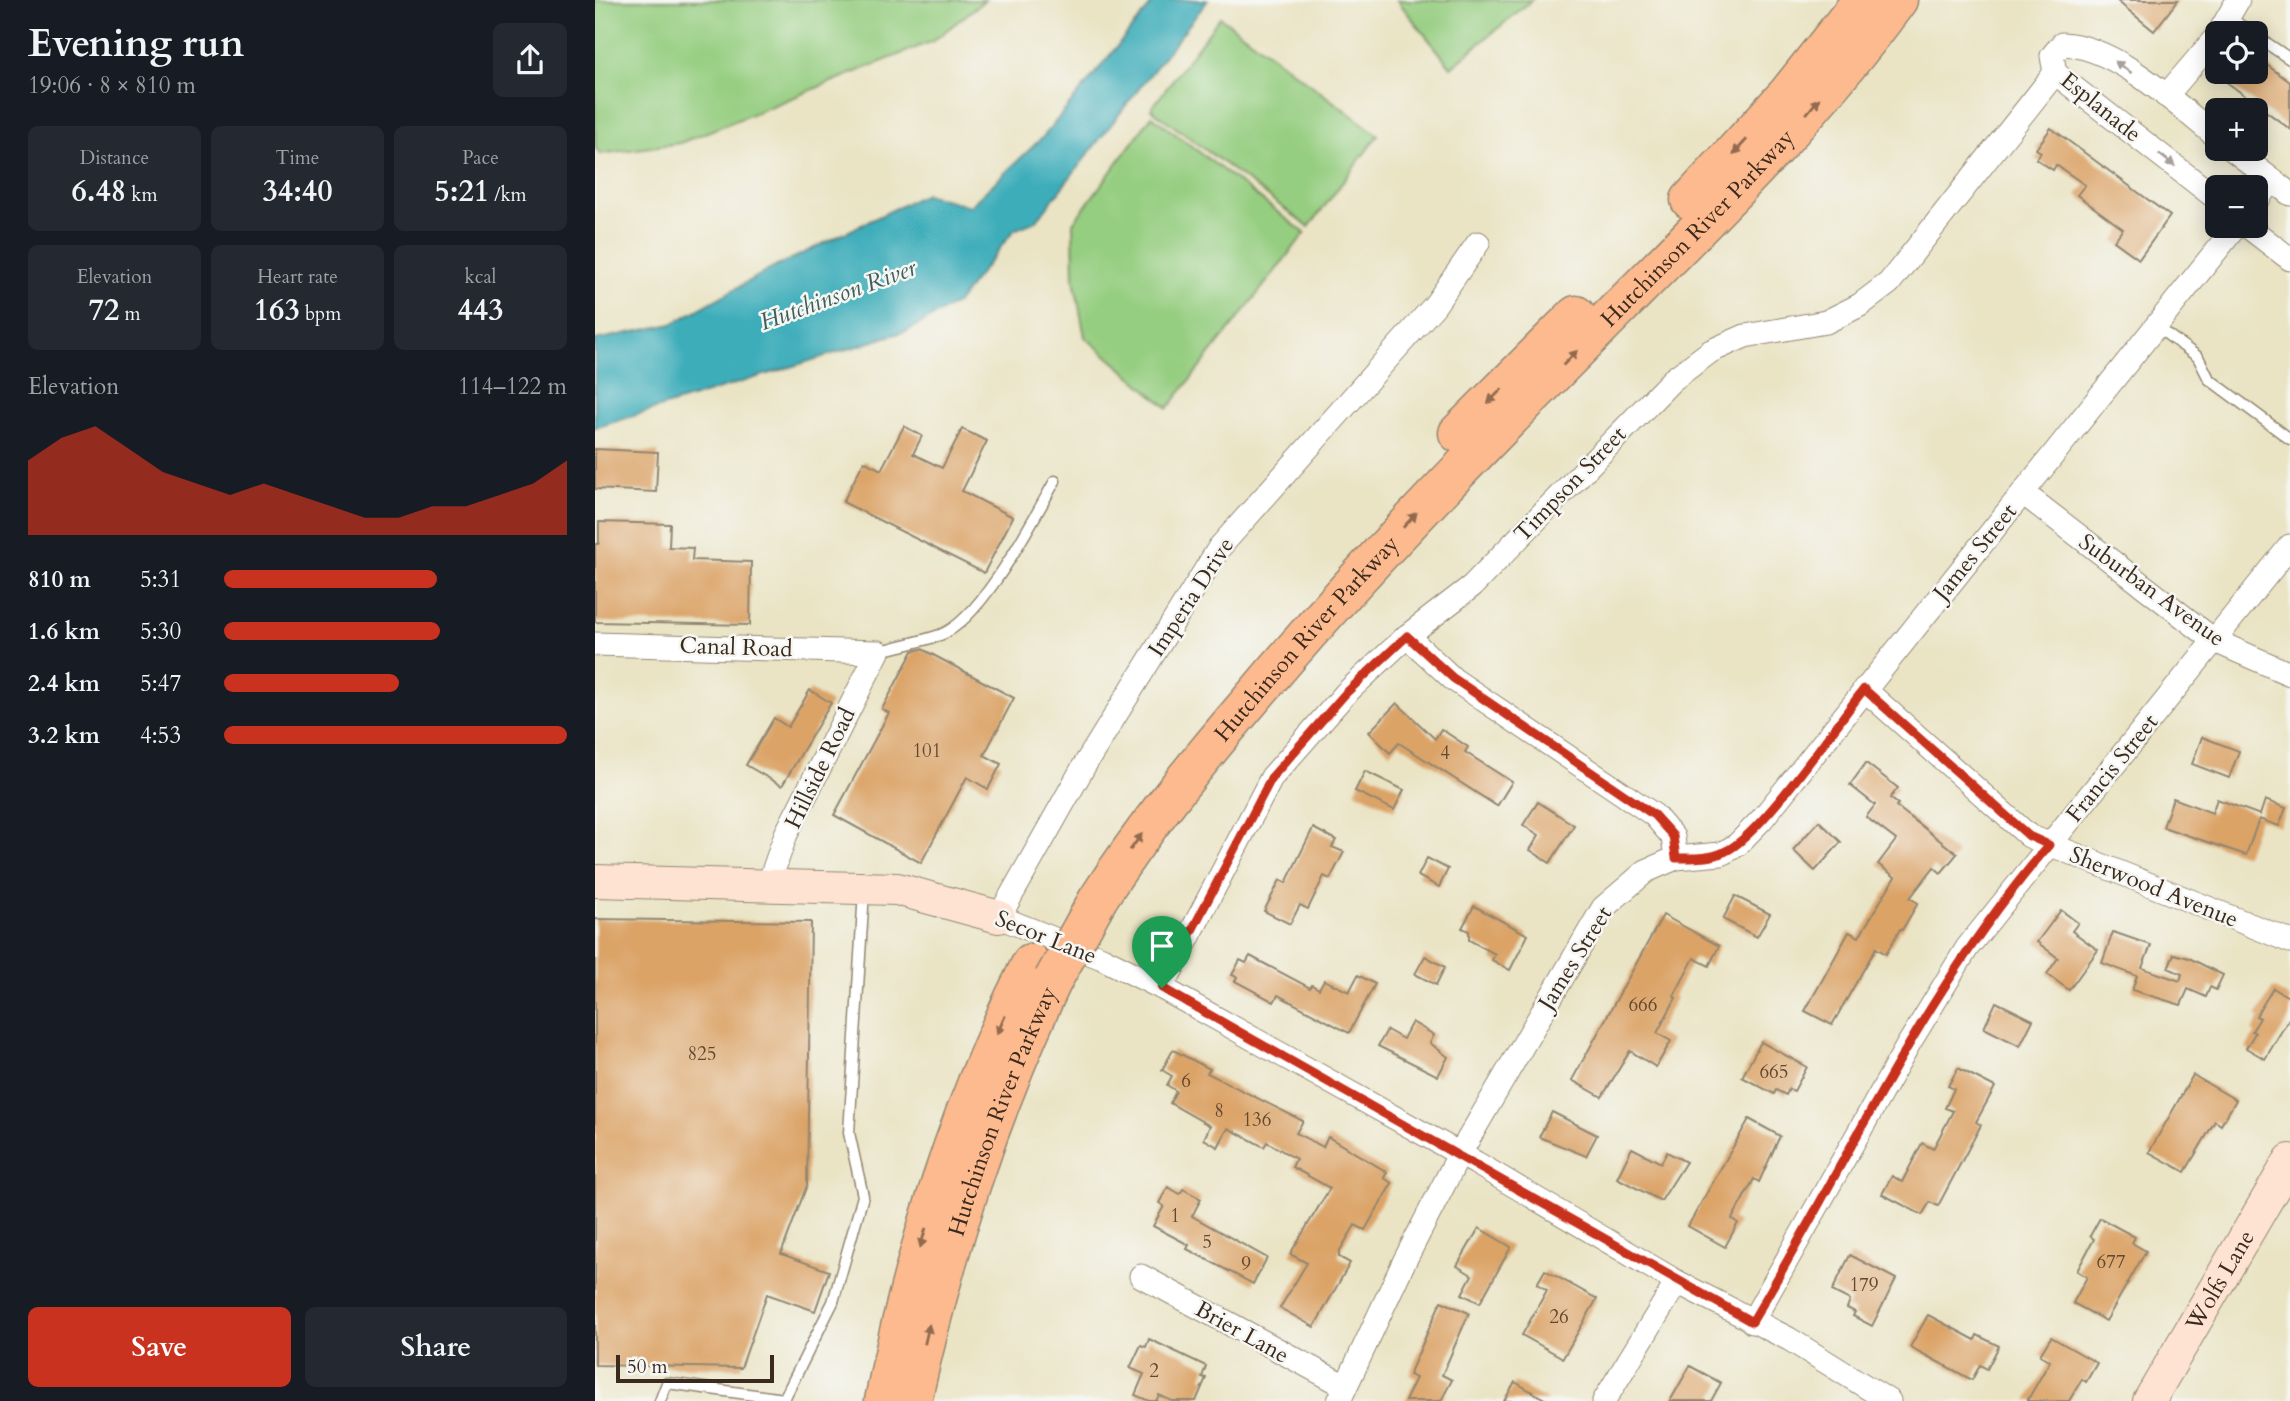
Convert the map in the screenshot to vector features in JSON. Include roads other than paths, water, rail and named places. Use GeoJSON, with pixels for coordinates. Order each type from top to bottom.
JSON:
{"type":"FeatureCollection","features":[{"type":"Feature","properties":{"kind":"highway","name":"Hutchinson River Parkway"},"geometry":{"type":"LineString","coordinates":[[884,1401],[931,1209],[982,1069],[1042,972],[1154,776],[1302,599],[1443,448],[1699,191],[1788,93],[1862,0]]}},
{"type":"Feature","properties":{"kind":"highway","name":"Hutchinson River Parkway"},"geometry":{"type":"LineString","coordinates":[[1087,892],[1307,633],[1475,453],[1754,172],[1838,77],[1898,0]]}},
{"type":"Feature","properties":{"kind":"highway","name":"Hutchinson River Parkway"},"geometry":{"type":"LineString","coordinates":[[912,1401],[937,1293],[968,1185],[1012,1070],[1042,972]]}},
{"type":"Feature","properties":{"kind":"highway"},"geometry":{"type":"LineString","coordinates":[[866,1401],[902,1321]]}},
{"type":"Feature","properties":{"kind":"street","name":"Esplanade"},"geometry":{"type":"LineString","coordinates":[[2205,127],[2167,96],[2103,53],[2078,44],[2062,44],[2052,56],[2056,73],[2205,190]]}},
{"type":"Feature","properties":{"kind":"street"},"geometry":{"type":"LineString","coordinates":[[2167,96],[2205,48]]}},
{"type":"Feature","properties":{"kind":"street","name":"Timpson Street"},"geometry":{"type":"LineString","coordinates":[[1162,988],[1272,777],[1345,694],[1407,636],[1472,586],[1682,373],[1711,351],[1745,336],[1826,322],[1848,313],[1889,283],[2056,73]]}},
{"type":"Feature","properties":{"kind":"street"},"geometry":{"type":"LineString","coordinates":[[2247,161],[2290,194]]}},
{"type":"Feature","properties":{"kind":"street"},"geometry":{"type":"LineString","coordinates":[[2268,185],[2272,180]]}},
{"type":"Feature","properties":{"kind":"street","name":"James Street"},"geometry":{"type":"LineString","coordinates":[[1342,1394],[1459,1155],[1603,908],[1646,871],[1676,858],[1721,854],[1737,845],[1762,819],[2227,238]]}},
{"type":"Feature","properties":{"kind":"street"},"geometry":{"type":"LineString","coordinates":[[2263,238],[2290,259]]}},
{"type":"Feature","properties":{"kind":"street","name":"Imperia Drive"},"geometry":{"type":"LineString","coordinates":[[999,917],[1084,766],[1219,548],[1435,305],[1478,243]]}},
{"type":"Feature","properties":{"kind":"street","name":"Suburban Avenue"},"geometry":{"type":"LineString","coordinates":[[2023,493],[2215,641],[2290,674]]}},
{"type":"Feature","properties":{"kind":"street","name":"Francis Street"},"geometry":{"type":"LineString","coordinates":[[1752,1322],[1942,988],[1982,928],[2290,546]]}},
{"type":"Feature","properties":{"kind":"street"},"geometry":{"type":"LineString","coordinates":[[1407,636],[1453,678],[1654,815],[1673,836],[1676,858]]}},
{"type":"Feature","properties":{"kind":"street","name":"Canal Road"},"geometry":{"type":"LineString","coordinates":[[595,644],[878,652]]}},
{"type":"Feature","properties":{"kind":"street","name":"Hillside Road"},"geometry":{"type":"LineString","coordinates":[[768,886],[786,834],[878,652]]}},
{"type":"Feature","properties":{"kind":"street","name":"Sherwood Avenue"},"geometry":{"type":"LineString","coordinates":[[1864,689],[2029,836],[2290,940]]}},
{"type":"Feature","properties":{"kind":"street","name":"Secor Lane"},"geometry":{"type":"LineString","coordinates":[[595,881],[897,889],[999,917],[1102,958],[1162,988],[1459,1155],[1677,1282],[1789,1339],[1877,1398]]}},
{"type":"Feature","properties":{"kind":"street","name":"Wolfs Lane"},"geometry":{"type":"LineString","coordinates":[[2149,1401],[2290,1160]]}},
{"type":"Feature","properties":{"kind":"street","name":"Brier Lane"},"geometry":{"type":"LineString","coordinates":[[1141,1276],[1342,1394]]}},
{"type":"Feature","properties":{"kind":"street"},"geometry":{"type":"LineString","coordinates":[[1604,1401],[1677,1282]]}},
{"type":"Feature","properties":{"kind":"lane"},"geometry":{"type":"LineString","coordinates":[[2268,44],[2290,59]]}},
{"type":"Feature","properties":{"kind":"lane"},"geometry":{"type":"LineString","coordinates":[[2157,327],[2197,358],[2209,379],[2290,439]]}},
{"type":"Feature","properties":{"kind":"lane"},"geometry":{"type":"LineString","coordinates":[[878,652],[943,634],[974,608],[1004,570],[1055,481]]}},
{"type":"Feature","properties":{"kind":"lane"},"geometry":{"type":"LineString","coordinates":[[660,1401],[667,1383],[784,1398],[833,1302],[863,1196],[849,1133],[864,888]]}},
{"type":"Feature","properties":{"kind":"water","name":"Hutchinson River"},"geometry":{"type":"Polygon","coordinates":[[[1155,0],[1208,0],[1036,221],[1014,230],[957,303],[909,330],[595,428],[595,340],[672,324],[771,269],[925,194],[970,206],[1044,136],[1155,0]]]}}]}
